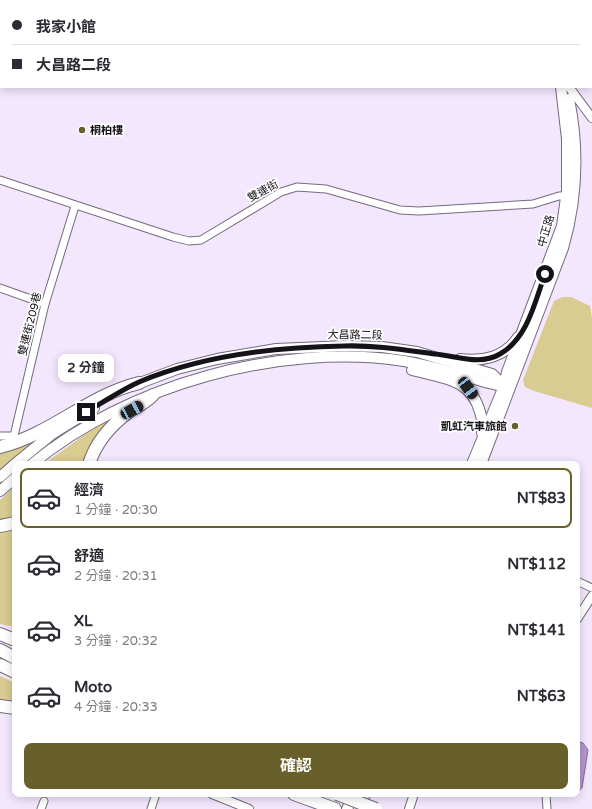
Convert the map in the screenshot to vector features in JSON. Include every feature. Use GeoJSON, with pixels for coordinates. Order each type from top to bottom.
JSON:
{"type":"FeatureCollection","features":[{"type":"Feature","properties":{"kind":"highway"},"geometry":{"type":"LineString","coordinates":[[0,447],[26,438],[124,386],[139,382]]}},
{"type":"Feature","properties":{"kind":"highway"},"geometry":{"type":"LineString","coordinates":[[90,461],[97,446],[114,425],[132,410],[146,402],[153,395]]}},
{"type":"Feature","properties":{"kind":"highway"},"geometry":{"type":"LineString","coordinates":[[0,526],[12,524]]}},
{"type":"Feature","properties":{"kind":"highway"},"geometry":{"type":"LineString","coordinates":[[0,630],[12,631]]}},
{"type":"Feature","properties":{"kind":"highway"},"geometry":{"type":"LineString","coordinates":[[0,634],[12,639]]}},
{"type":"Feature","properties":{"kind":"highway"},"geometry":{"type":"LineString","coordinates":[[0,650],[12,656]]}},
{"type":"Feature","properties":{"kind":"highway"},"geometry":{"type":"LineString","coordinates":[[0,665],[12,671]]}},
{"type":"Feature","properties":{"kind":"highway"},"geometry":{"type":"LineString","coordinates":[[0,706],[12,708]]}},
{"type":"Feature","properties":{"kind":"highway"},"geometry":{"type":"LineString","coordinates":[[315,797],[343,801],[376,809]]}},
{"type":"Feature","properties":{"kind":"main road","name":"中正路"},"geometry":{"type":"LineString","coordinates":[[473,461],[504,386],[507,372],[555,247],[570,196],[567,139],[561,88]]}},
{"type":"Feature","properties":{"kind":"main road","name":"中正路"},"geometry":{"type":"LineString","coordinates":[[482,461],[563,248],[569,227],[575,141],[568,88]]}},
{"type":"Feature","properties":{"kind":"main road"},"geometry":{"type":"LineString","coordinates":[[417,352],[462,360],[486,359],[501,354],[511,346],[525,327]]}},
{"type":"Feature","properties":{"kind":"main road","name":"大昌路二段"},"geometry":{"type":"LineString","coordinates":[[19,461],[52,434],[86,412],[139,382],[210,361],[276,349],[346,346],[382,347],[417,352],[492,374],[504,386]]}},
{"type":"Feature","properties":{"kind":"main road","name":"大昌路二段"},"geometry":{"type":"LineString","coordinates":[[36,461],[63,440],[91,422],[136,401],[207,376],[256,364],[293,358],[365,358],[403,361],[504,386]]}},
{"type":"Feature","properties":{"kind":"main road"},"geometry":{"type":"LineString","coordinates":[[365,358],[445,378],[468,388],[478,402],[481,416],[483,430],[478,450]]}},
{"type":"Feature","properties":{"kind":"main road","name":"大昌路二段"},"geometry":{"type":"LineString","coordinates":[[0,477],[12,467]]}},
{"type":"Feature","properties":{"kind":"main road"},"geometry":{"type":"LineString","coordinates":[[0,491],[12,481]]}},
{"type":"Feature","properties":{"kind":"street"},"geometry":{"type":"LineString","coordinates":[[569,88],[592,118]]}},
{"type":"Feature","properties":{"kind":"street","name":"雙連街"},"geometry":{"type":"LineString","coordinates":[[0,180],[75,206],[189,241],[201,240],[281,192],[297,187],[326,189],[400,210],[419,211],[533,204],[570,196]]}},
{"type":"Feature","properties":{"kind":"street","name":"雙連街209巷"},"geometry":{"type":"LineString","coordinates":[[0,436],[14,436],[45,304],[75,206]]}},
{"type":"Feature","properties":{"kind":"street"},"geometry":{"type":"LineString","coordinates":[[0,288],[45,304]]}},
{"type":"Feature","properties":{"kind":"street"},"geometry":{"type":"LineString","coordinates":[[580,582],[592,588]]}},
{"type":"Feature","properties":{"kind":"street"},"geometry":{"type":"LineString","coordinates":[[580,614],[592,596]]}},
{"type":"Feature","properties":{"kind":"street"},"geometry":{"type":"LineString","coordinates":[[151,809],[155,797]]}},
{"type":"Feature","properties":{"kind":"street"},"geometry":{"type":"LineString","coordinates":[[219,797],[249,809]]}},
{"type":"Feature","properties":{"kind":"street"},"geometry":{"type":"LineString","coordinates":[[343,801],[357,801],[363,797]]}},
{"type":"Feature","properties":{"kind":"street"},"geometry":{"type":"LineString","coordinates":[[409,809],[413,797]]}},
{"type":"Feature","properties":{"kind":"street"},"geometry":{"type":"LineString","coordinates":[[546,797],[547,809]]}},
{"type":"Feature","properties":{"kind":"street"},"geometry":{"type":"LineString","coordinates":[[41,809],[44,801]]}},
{"type":"Feature","properties":{"kind":"shaded area"},"geometry":{"type":"Polygon","coordinates":[[[562,297],[571,297],[590,306],[592,318],[592,408],[534,391],[525,387],[523,380],[554,301],[562,297]]]}},
{"type":"Feature","properties":{"kind":"shaded area"},"geometry":{"type":"Polygon","coordinates":[[[120,413],[97,436],[83,461],[48,461],[95,427],[120,413]]]}},
{"type":"Feature","properties":{"kind":"shaded area"},"geometry":{"type":"Polygon","coordinates":[[[33,438],[33,443],[0,470],[0,450],[33,438]]]}},
{"type":"Feature","properties":{"kind":"shaded area"},"geometry":{"type":"Polygon","coordinates":[[[12,489],[12,518],[0,520],[0,500],[12,489]]]}},
{"type":"Feature","properties":{"kind":"shaded area"},"geometry":{"type":"Polygon","coordinates":[[[12,529],[12,626],[0,624],[0,531],[12,529]]]}},
{"type":"Feature","properties":{"kind":"shaded area"},"geometry":{"type":"Polygon","coordinates":[[[0,676],[12,682],[12,702],[0,700],[0,676]]]}},
{"type":"Feature","properties":{"kind":"shaded area"},"geometry":{"type":"Polygon","coordinates":[[[580,742],[583,743],[588,750],[582,788],[580,790],[580,742]]]}},
{"type":"Feature","properties":{"kind":"place","name":"桐柏樓"},"geometry":{"type":"Point","coordinates":[82,130]}},
{"type":"Feature","properties":{"kind":"place","name":"凱虹汽車旅館"},"geometry":{"type":"Point","coordinates":[515,426]}},
{"type":"Feature","properties":{"kind":"route"},"geometry":{"type":"LineString","coordinates":[[86,412],[139,382],[177,370],[217,360],[276,349],[311,346],[382,347],[438,354],[462,360],[476,360],[494,357],[501,354],[516,342],[525,327],[545,274]]}}]}
